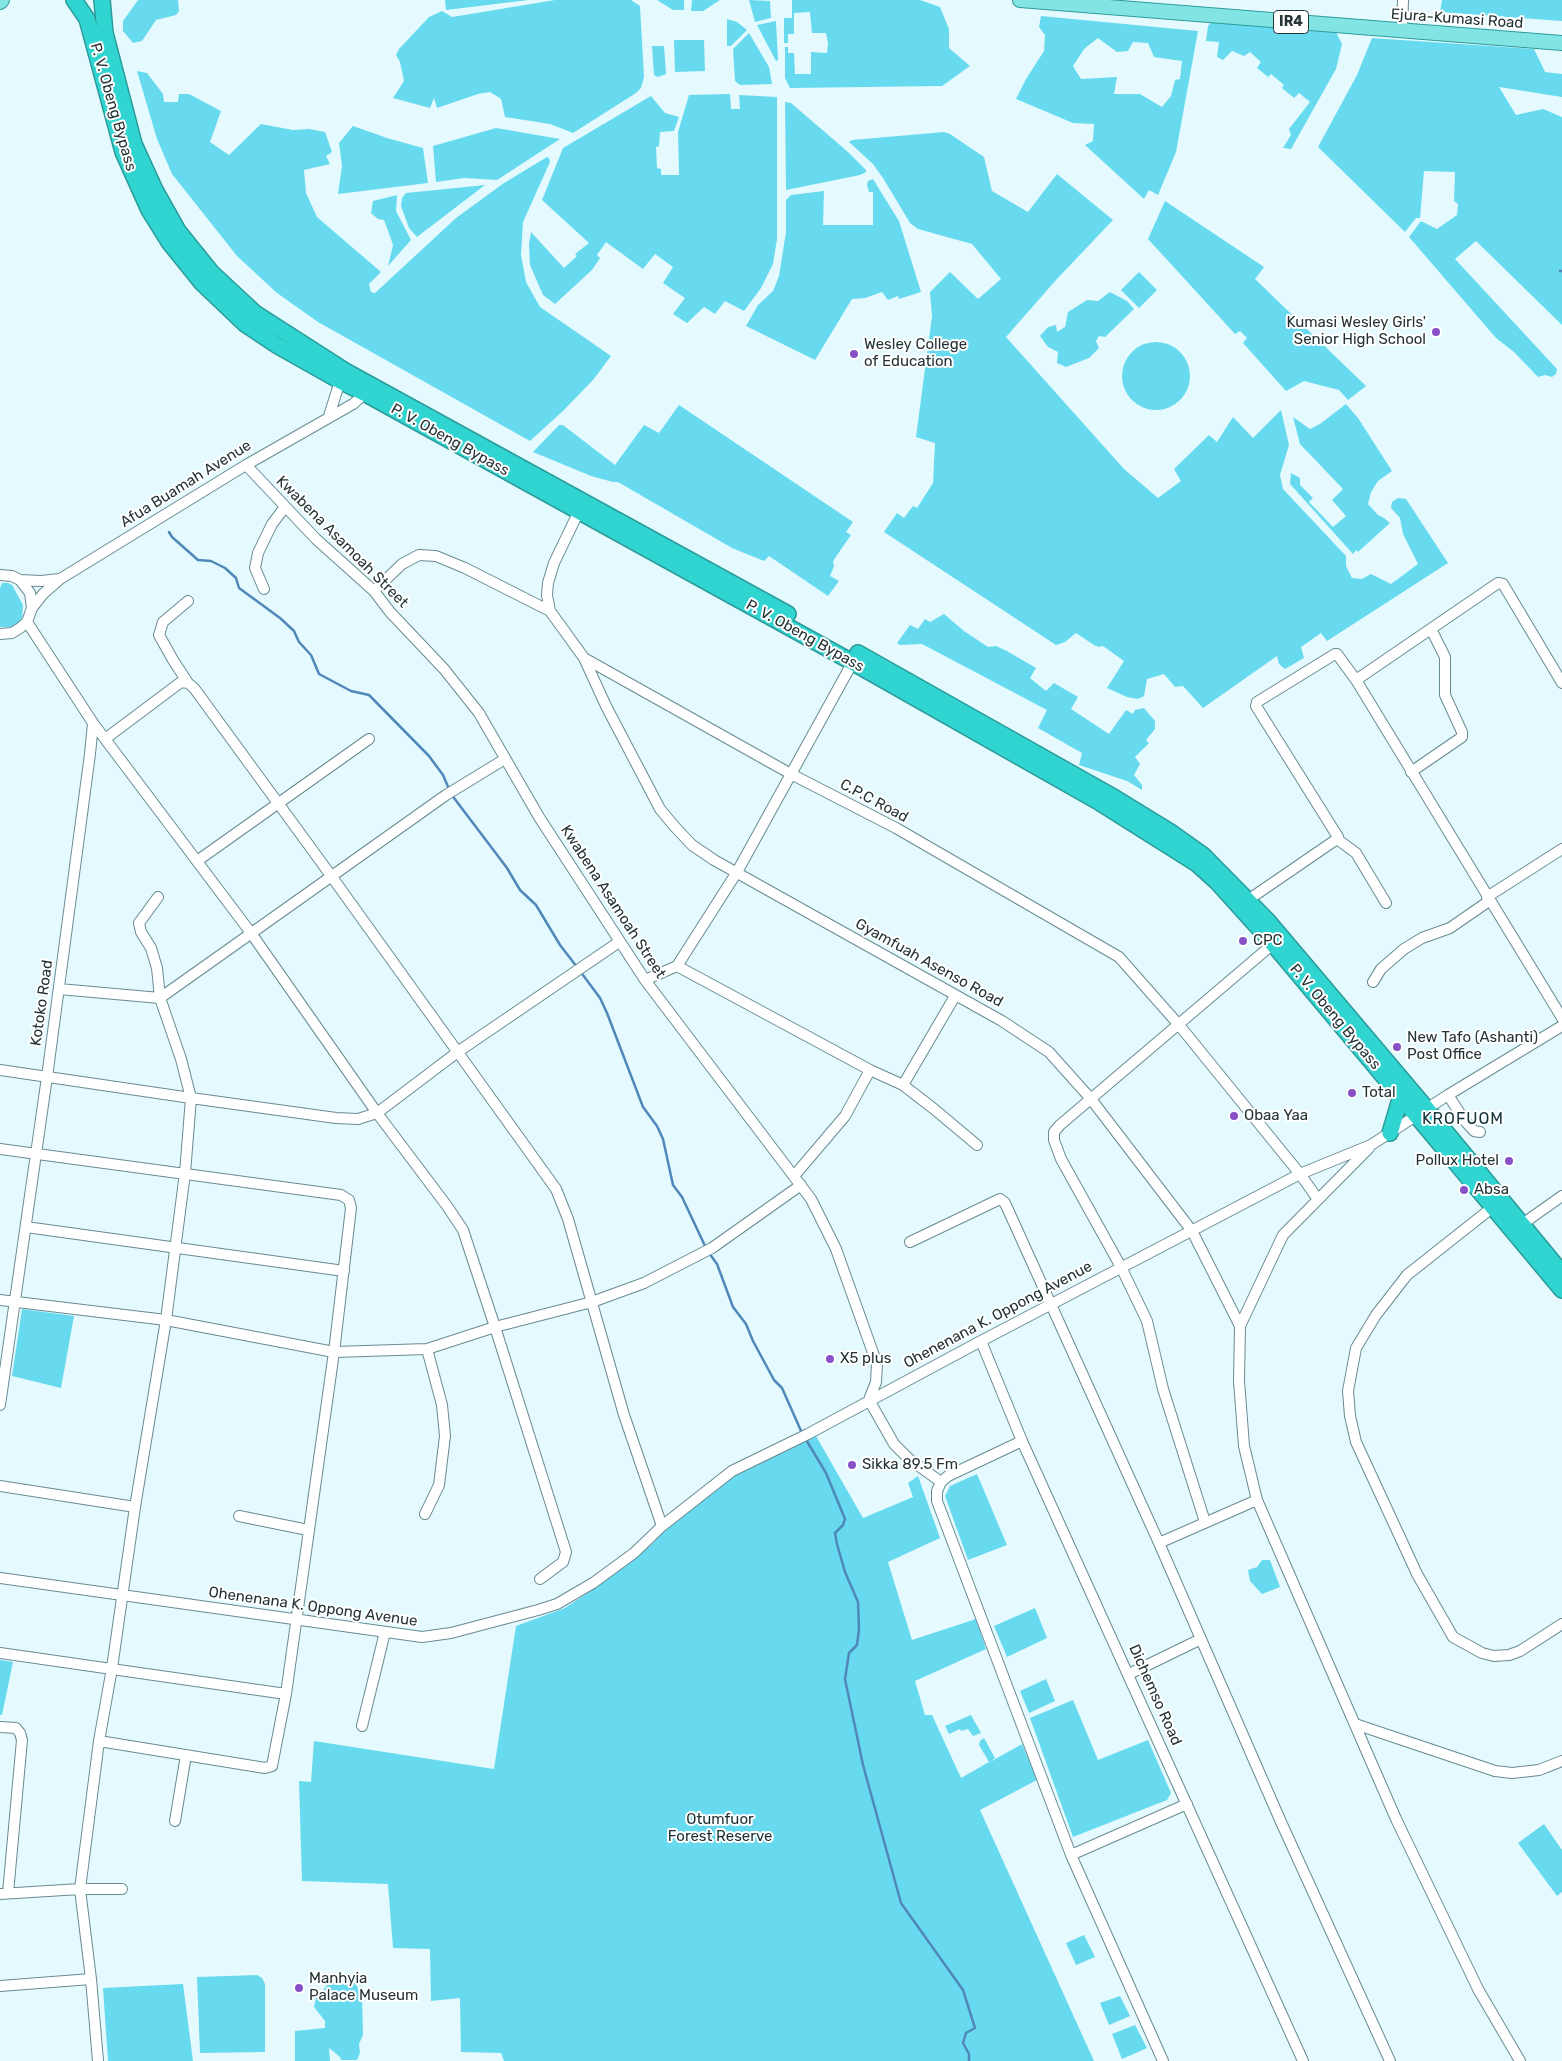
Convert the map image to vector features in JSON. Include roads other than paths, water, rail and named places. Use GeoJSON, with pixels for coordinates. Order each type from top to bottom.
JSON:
{"type":"FeatureCollection","features":[{"type":"Feature","properties":{"kind":"highway","name":"P. V. Obeng Bypass"},"geometry":{"type":"LineString","coordinates":[[74,0],[88,19],[127,161],[149,210],[169,242],[202,283],[245,324],[278,346],[369,389],[855,658],[1166,842],[1208,872],[1273,944],[1401,1096],[1422,1112],[1493,1207],[1562,1290]]}},
{"type":"Feature","properties":{"kind":"highway","name":"P. V. Obeng Bypass"},"geometry":{"type":"LineString","coordinates":[[102,0],[105,34],[134,144],[155,190],[178,231],[211,272],[255,313],[344,377]]}},
{"type":"Feature","properties":{"kind":"highway","name":"P. V. Obeng Bypass"},"geometry":{"type":"LineString","coordinates":[[855,658],[996,730],[1172,833],[1203,855],[1248,900],[1422,1112],[1562,1273]]}},
{"type":"Feature","properties":{"kind":"highway"},"geometry":{"type":"LineString","coordinates":[[1390,1133],[1401,1096]]}},
{"type":"Feature","properties":{"kind":"main road","name":"Ejura-Kumasi Road"},"geometry":{"type":"LineString","coordinates":[[1020,0],[1562,43]]}},
{"type":"Feature","properties":{"kind":"street"},"geometry":{"type":"LineString","coordinates":[[1402,30],[1403,0]]}},
{"type":"Feature","properties":{"kind":"street"},"geometry":{"type":"LineString","coordinates":[[329,416],[344,377]]}},
{"type":"Feature","properties":{"kind":"street","name":"Afua Buamah Avenue"},"geometry":{"type":"LineString","coordinates":[[32,608],[43,594],[60,579],[246,465],[344,409],[369,389]]}},
{"type":"Feature","properties":{"kind":"street","name":"Kwabena Asamoah Street"},"geometry":{"type":"LineString","coordinates":[[246,465],[316,539],[374,591],[390,612],[444,669],[473,706],[540,817],[645,980],[811,1199],[836,1249],[877,1364],[876,1382],[869,1400]]}},
{"type":"Feature","properties":{"kind":"street"},"geometry":{"type":"LineString","coordinates":[[550,611],[547,596],[548,583],[554,563],[581,506]]}},
{"type":"Feature","properties":{"kind":"street"},"geometry":{"type":"LineString","coordinates":[[264,589],[255,568],[258,553],[272,524],[285,507]]}},
{"type":"Feature","properties":{"kind":"street"},"geometry":{"type":"LineString","coordinates":[[374,591],[402,564],[419,555],[436,556],[465,568],[550,611]]}},
{"type":"Feature","properties":{"kind":"street"},"geometry":{"type":"LineString","coordinates":[[0,566],[30,592],[32,608],[27,622],[12,632],[0,634]]}},
{"type":"Feature","properties":{"kind":"street","name":"Afua Buamah Avenue"},"geometry":{"type":"LineString","coordinates":[[0,575],[41,581],[60,579]]}},
{"type":"Feature","properties":{"kind":"street"},"geometry":{"type":"LineString","coordinates":[[1356,680],[1498,582],[1501,583],[1559,670],[1562,683]]}},
{"type":"Feature","properties":{"kind":"street"},"geometry":{"type":"LineString","coordinates":[[188,601],[163,622],[159,635],[188,683],[194,688],[278,805],[332,876],[556,1189],[566,1212],[624,1415],[662,1526]]}},
{"type":"Feature","properties":{"kind":"street","name":"C.P.C Road"},"geometry":{"type":"LineString","coordinates":[[550,611],[584,658],[790,774],[896,828],[1119,957],[1179,1025],[1300,1174],[1317,1198]]}},
{"type":"Feature","properties":{"kind":"street"},"geometry":{"type":"LineString","coordinates":[[27,622],[93,723],[251,933],[377,1113],[463,1230],[496,1327],[566,1552],[563,1562],[540,1578]]}},
{"type":"Feature","properties":{"kind":"street"},"geometry":{"type":"LineString","coordinates":[[1411,772],[1462,737],[1462,732],[1445,695],[1445,657],[1431,628]]}},
{"type":"Feature","properties":{"kind":"street"},"geometry":{"type":"LineString","coordinates":[[1386,903],[1356,853],[1338,839],[1338,836],[1256,704],[1334,654],[1337,654],[1356,680],[1562,1018]]}},
{"type":"Feature","properties":{"kind":"street"},"geometry":{"type":"LineString","coordinates":[[584,658],[606,706],[660,809],[692,846],[737,872]]}},
{"type":"Feature","properties":{"kind":"street"},"geometry":{"type":"LineString","coordinates":[[645,980],[677,966],[737,872],[855,658]]}},
{"type":"Feature","properties":{"kind":"street"},"geometry":{"type":"LineString","coordinates":[[105,739],[181,682],[188,683]]}},
{"type":"Feature","properties":{"kind":"street","name":"Kotoko Road"},"geometry":{"type":"LineString","coordinates":[[0,1406],[59,989],[93,723]]}},
{"type":"Feature","properties":{"kind":"street"},"geometry":{"type":"LineString","coordinates":[[196,861],[369,739]]}},
{"type":"Feature","properties":{"kind":"street"},"geometry":{"type":"LineString","coordinates":[[59,989],[160,998],[450,792],[505,758]]}},
{"type":"Feature","properties":{"kind":"street"},"geometry":{"type":"LineString","coordinates":[[1248,900],[1338,839]]}},
{"type":"Feature","properties":{"kind":"street"},"geometry":{"type":"LineString","coordinates":[[1373,982],[1380,969],[1404,949],[1422,938],[1450,928],[1488,899],[1562,849]]}},
{"type":"Feature","properties":{"kind":"street","name":"Gyamfuah Asenso Road"},"geometry":{"type":"LineString","coordinates":[[737,872],[1002,1021],[1049,1052],[1090,1099],[1192,1231],[1240,1326]]}},
{"type":"Feature","properties":{"kind":"street"},"geometry":{"type":"LineString","coordinates":[[98,2061],[91,1979],[80,1888],[99,1740],[166,1320],[185,1173],[191,1098],[181,1059],[160,998],[157,968],[151,948],[141,932],[139,923],[158,897]]}},
{"type":"Feature","properties":{"kind":"street"},"geometry":{"type":"LineString","coordinates":[[0,1070],[191,1098],[358,1119],[377,1113],[458,1051],[619,942]]}},
{"type":"Feature","properties":{"kind":"street"},"geometry":{"type":"LineString","coordinates":[[1205,1522],[1163,1389],[1146,1321],[1121,1267],[1061,1159],[1054,1140],[1054,1132],[1060,1124],[1273,944]]}},
{"type":"Feature","properties":{"kind":"street"},"geometry":{"type":"LineString","coordinates":[[677,966],[870,1070],[903,1085],[934,1108],[977,1145]]}},
{"type":"Feature","properties":{"kind":"street"},"geometry":{"type":"LineString","coordinates":[[903,1085],[955,996]]}},
{"type":"Feature","properties":{"kind":"street","name":"Ohenenana K. Oppong Avenue"},"geometry":{"type":"LineString","coordinates":[[0,1578],[422,1637],[451,1633],[556,1604],[580,1592],[634,1553],[662,1526],[732,1472],[804,1436],[1300,1174],[1371,1145],[1448,1095],[1562,1026]]}},
{"type":"Feature","properties":{"kind":"street"},"geometry":{"type":"LineString","coordinates":[[794,1176],[845,1116],[870,1070]]}},
{"type":"Feature","properties":{"kind":"street"},"geometry":{"type":"LineString","coordinates":[[1448,1095],[1465,1122],[1474,1131],[1480,1132]]}},
{"type":"Feature","properties":{"kind":"street"},"geometry":{"type":"LineString","coordinates":[[1371,1145],[1348,1171],[1317,1198],[1283,1235],[1240,1326],[1238,1381],[1244,1446],[1257,1500],[1396,1819],[1478,1989],[1520,2061]]}},
{"type":"Feature","properties":{"kind":"street"},"geometry":{"type":"LineString","coordinates":[[0,1149],[341,1195],[349,1200],[351,1208],[334,1352],[286,1694],[273,1761],[269,1768],[99,1740]]}},
{"type":"Feature","properties":{"kind":"street"},"geometry":{"type":"LineString","coordinates":[[0,1300],[166,1320],[334,1352],[427,1349],[496,1327],[592,1302],[644,1283],[712,1248],[801,1185]]}},
{"type":"Feature","properties":{"kind":"street"},"geometry":{"type":"LineString","coordinates":[[1521,1225],[1562,1196]]}},
{"type":"Feature","properties":{"kind":"street"},"geometry":{"type":"LineString","coordinates":[[910,1242],[1000,1200],[1005,1203],[1052,1304],[1096,1408],[1159,1543],[1281,1822],[1390,2061]]}},
{"type":"Feature","properties":{"kind":"street"},"geometry":{"type":"LineString","coordinates":[[1493,1207],[1407,1275],[1376,1315],[1356,1348],[1348,1391],[1350,1416],[1356,1442],[1417,1574],[1453,1637],[1482,1653],[1494,1656],[1508,1655],[1535,1642],[1562,1624]]}},
{"type":"Feature","properties":{"kind":"street"},"geometry":{"type":"LineString","coordinates":[[26,1227],[344,1272]]}},
{"type":"Feature","properties":{"kind":"street","name":"Dichemso Road"},"geometry":{"type":"LineString","coordinates":[[981,1341],[1022,1441],[1129,1674],[1302,2061]]}},
{"type":"Feature","properties":{"kind":"street"},"geometry":{"type":"LineString","coordinates":[[425,1514],[439,1485],[445,1436],[442,1405],[427,1349]]}},
{"type":"Feature","properties":{"kind":"street"},"geometry":{"type":"LineString","coordinates":[[869,1400],[894,1444],[909,1459],[941,1482]]}},
{"type":"Feature","properties":{"kind":"street"},"geometry":{"type":"LineString","coordinates":[[1022,1441],[948,1476],[941,1482],[937,1491],[937,1500],[1071,1855],[1163,2061]]}},
{"type":"Feature","properties":{"kind":"street"},"geometry":{"type":"LineString","coordinates":[[0,1486],[135,1507]]}},
{"type":"Feature","properties":{"kind":"street"},"geometry":{"type":"LineString","coordinates":[[1159,1543],[1257,1500]]}},
{"type":"Feature","properties":{"kind":"street"},"geometry":{"type":"LineString","coordinates":[[239,1516],[308,1530]]}},
{"type":"Feature","properties":{"kind":"street"},"geometry":{"type":"LineString","coordinates":[[362,1726],[385,1632]]}},
{"type":"Feature","properties":{"kind":"street"},"geometry":{"type":"LineString","coordinates":[[1129,1674],[1201,1639]]}},
{"type":"Feature","properties":{"kind":"street"},"geometry":{"type":"LineString","coordinates":[[0,1653],[286,1694]]}},
{"type":"Feature","properties":{"kind":"street"},"geometry":{"type":"LineString","coordinates":[[1355,1724],[1495,1771],[1512,1773],[1540,1770],[1562,1761]]}},
{"type":"Feature","properties":{"kind":"street"},"geometry":{"type":"LineString","coordinates":[[0,1727],[16,1728],[22,1740],[4,1894],[80,1888],[122,1889]]}},
{"type":"Feature","properties":{"kind":"street"},"geometry":{"type":"LineString","coordinates":[[175,1820],[186,1755]]}},
{"type":"Feature","properties":{"kind":"street"},"geometry":{"type":"LineString","coordinates":[[1071,1855],[1187,1804]]}},
{"type":"Feature","properties":{"kind":"street"},"geometry":{"type":"LineString","coordinates":[[0,1986],[91,1979]]}},
{"type":"Feature","properties":{"kind":"waterway"},"geometry":{"type":"LineString","coordinates":[[169,532],[172,537],[198,560],[211,561],[225,568],[236,578],[239,588],[280,618],[294,631],[299,642],[311,655],[319,674],[351,691],[369,695],[429,756],[443,775],[449,789]]}},
{"type":"Feature","properties":{"kind":"waterway"},"geometry":{"type":"LineString","coordinates":[[451,794],[507,868],[520,890],[536,905],[560,945],[577,967]]}},
{"type":"Feature","properties":{"kind":"waterway"},"geometry":{"type":"LineString","coordinates":[[580,971],[600,998],[607,1013],[643,1107],[657,1126],[663,1139],[673,1185],[682,1197],[706,1248]]}},
{"type":"Feature","properties":{"kind":"waterway"},"geometry":{"type":"LineString","coordinates":[[709,1253],[717,1264],[733,1307],[746,1324],[774,1380],[782,1388],[802,1433]]}},
{"type":"Feature","properties":{"kind":"waterway"},"geometry":{"type":"LineString","coordinates":[[805,1438],[826,1473],[845,1519],[843,1525],[835,1533],[845,1572],[858,1602],[859,1629],[857,1645],[849,1653],[845,1679],[863,1765],[901,1903],[963,1990],[975,2028],[966,2033],[963,2043],[969,2054],[969,2061]]}},
{"type":"Feature","properties":{"kind":"place","name":"Kumasi Wesley Girls' Senior High School"},"geometry":{"type":"Point","coordinates":[1436,332]}},
{"type":"Feature","properties":{"kind":"place","name":"Wesley College of Education"},"geometry":{"type":"Point","coordinates":[854,354]}},
{"type":"Feature","properties":{"kind":"place","name":"CPC"},"geometry":{"type":"Point","coordinates":[1243,941]}},
{"type":"Feature","properties":{"kind":"place","name":"New Tafo (Ashanti) Post Office"},"geometry":{"type":"Point","coordinates":[1397,1047]}},
{"type":"Feature","properties":{"kind":"place","name":"Total"},"geometry":{"type":"Point","coordinates":[1352,1093]}},
{"type":"Feature","properties":{"kind":"place","name":"Obaa Yaa"},"geometry":{"type":"Point","coordinates":[1234,1116]}},
{"type":"Feature","properties":{"kind":"place","name":"Pollux Hotel"},"geometry":{"type":"Point","coordinates":[1509,1161]}},
{"type":"Feature","properties":{"kind":"place","name":"Absa"},"geometry":{"type":"Point","coordinates":[1464,1190]}},
{"type":"Feature","properties":{"kind":"place","name":"X5 plus"},"geometry":{"type":"Point","coordinates":[830,1359]}},
{"type":"Feature","properties":{"kind":"place","name":"Sikka 89.5 Fm"},"geometry":{"type":"Point","coordinates":[852,1465]}},
{"type":"Feature","properties":{"kind":"place","name":"Manhyia Palace Museum"},"geometry":{"type":"Point","coordinates":[299,1988]}},
{"type":"Feature","properties":{"kind":"district","name":"KROFUOM"},"geometry":{"type":"Point","coordinates":[1463,1119]}},
{"type":"Feature","properties":{"kind":"park label","name":"Otumfuor Forest Reserve"},"geometry":{"type":"Point","coordinates":[720,1828]}}]}
